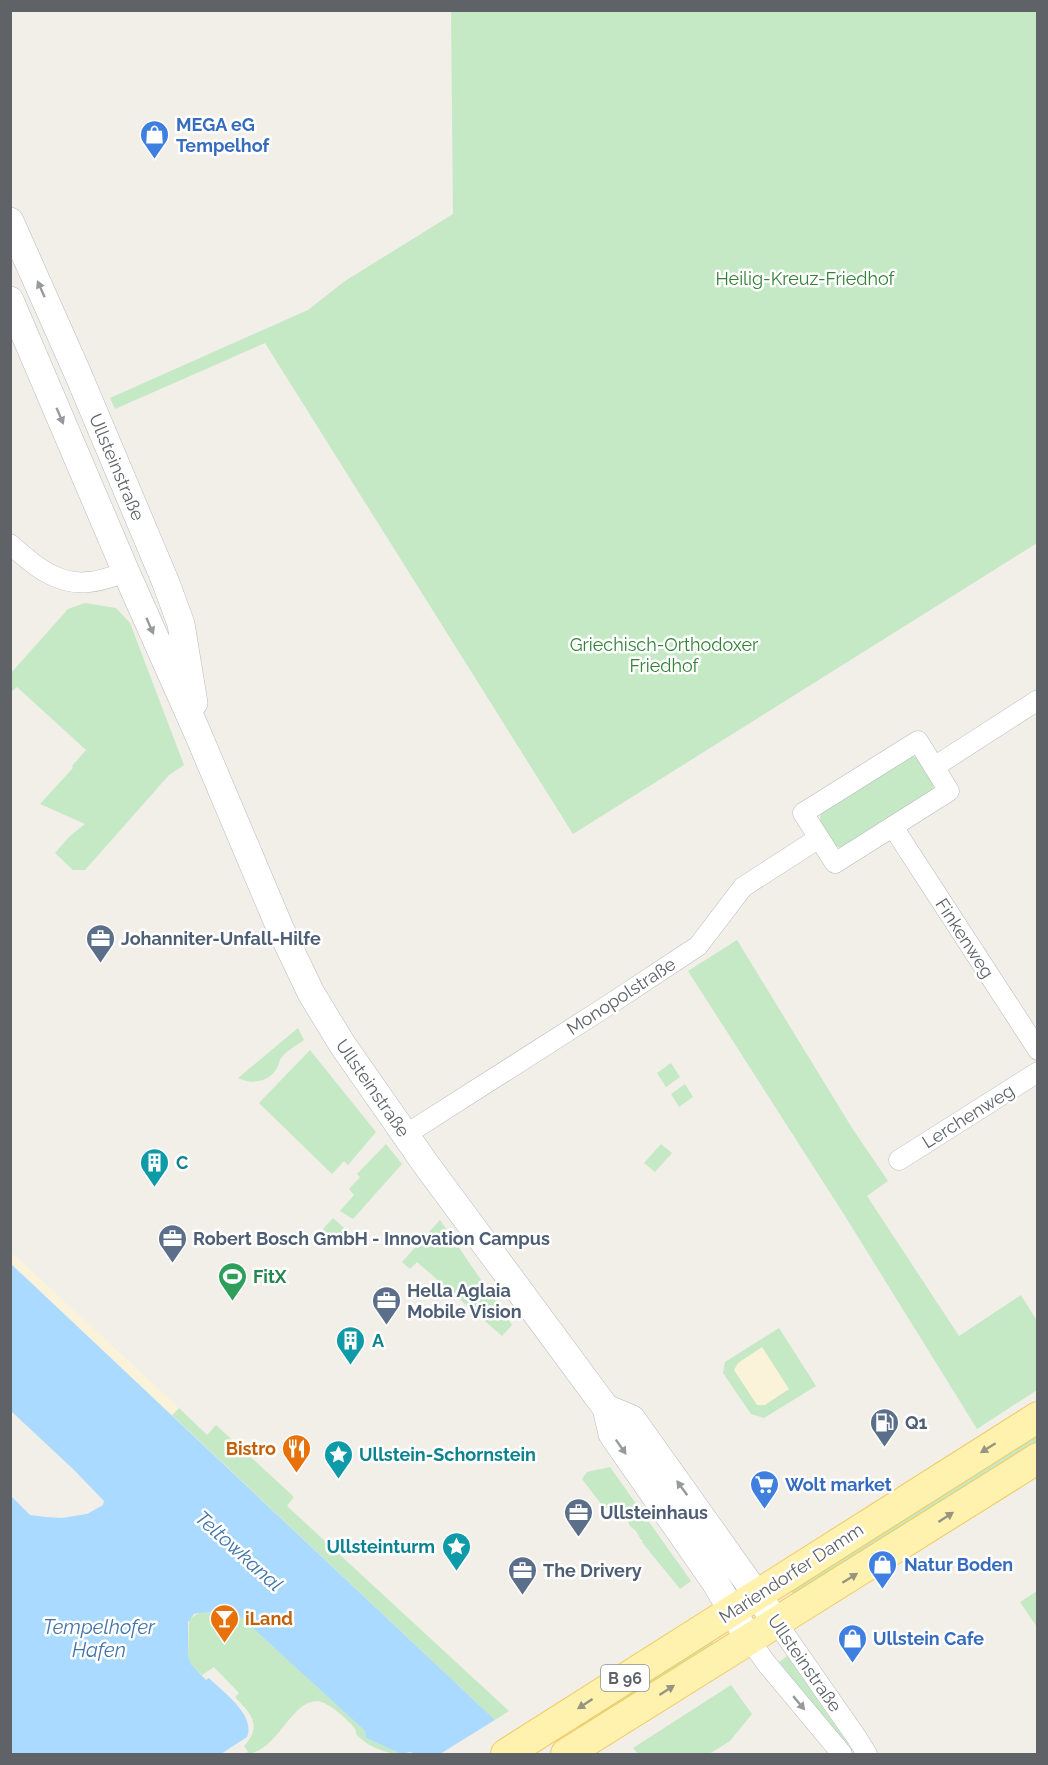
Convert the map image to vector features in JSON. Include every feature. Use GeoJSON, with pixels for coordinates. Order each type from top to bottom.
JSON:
{"type":"FeatureCollection","features":[{"type":"Feature","properties":{"kind":"main road","name":"Mariendorfer Damm"},"geometry":{"type":"LineString","coordinates":[[506,1755],[1038,1417]]}},
{"type":"Feature","properties":{"kind":"main road","name":"Mariendorfer Damm"},"geometry":{"type":"LineString","coordinates":[[567,1753],[1038,1458]]}},
{"type":"Feature","properties":{"kind":"street","name":"Ullsteinstraße"},"geometry":{"type":"LineString","coordinates":[[10,221],[157,560],[181,624],[198,734]]}},
{"type":"Feature","properties":{"kind":"street","name":"Ullsteinstraße"},"geometry":{"type":"LineString","coordinates":[[10,300],[300,972],[342,1044],[405,1135],[606,1408],[612,1434],[715,1582],[749,1639],[842,1755]]}},
{"type":"Feature","properties":{"kind":"street"},"geometry":{"type":"LineString","coordinates":[[48,388],[78,374]]}},
{"type":"Feature","properties":{"kind":"street"},"geometry":{"type":"LineString","coordinates":[[10,544],[36,567],[53,576],[73,582],[88,583],[157,560]]}},
{"type":"Feature","properties":{"kind":"street"},"geometry":{"type":"LineString","coordinates":[[934,767],[1038,700]]}},
{"type":"Feature","properties":{"kind":"street"},"geometry":{"type":"LineString","coordinates":[[918,741],[949,791],[892,827],[835,863],[803,813],[918,741]]}},
{"type":"Feature","properties":{"kind":"street","name":"Finkenweg"},"geometry":{"type":"LineString","coordinates":[[892,827],[1038,1050]]}},
{"type":"Feature","properties":{"kind":"street","name":"Monopolstraße"},"geometry":{"type":"LineString","coordinates":[[405,1135],[698,946],[743,887],[819,838]]}},
{"type":"Feature","properties":{"kind":"street","name":"Lerchenweg"},"geometry":{"type":"LineString","coordinates":[[898,1160],[1038,1072]]}},
{"type":"Feature","properties":{"kind":"street","name":"Ullsteinstraße"},"geometry":{"type":"LineString","coordinates":[[606,1408],[632,1419],[852,1729],[867,1755]]}},
{"type":"Feature","properties":{"kind":"green space","name":"Heilig-Kreuz-Friedhof"},"geometry":{"type":"Polygon","coordinates":[[[451,11],[1037,11],[1037,543],[573,834],[265,343],[115,409],[110,398],[308,310],[345,281],[453,214],[451,11]]]}},
{"type":"Feature","properties":{"kind":"green space"},"geometry":{"type":"Polygon","coordinates":[[[85,603],[116,608],[130,623],[184,765],[169,775],[85,870],[73,870],[55,853],[85,824],[40,804],[86,750],[17,687],[10,693],[11,673],[68,609],[85,603]]]}},
{"type":"Feature","properties":{"kind":"green space"},"geometry":{"type":"Polygon","coordinates":[[[912,756],[919,758],[934,781],[933,790],[928,796],[843,848],[827,839],[820,822],[822,810],[903,758],[912,756]]]}},
{"type":"Feature","properties":{"kind":"green space"},"geometry":{"type":"Polygon","coordinates":[[[737,940],[852,1128],[888,1181],[867,1196],[959,1336],[1021,1295],[1037,1321],[1037,1390],[977,1429],[845,1216],[688,971],[737,940]]]}},
{"type":"Feature","properties":{"kind":"green space"},"geometry":{"type":"Polygon","coordinates":[[[298,1028],[304,1040],[283,1055],[274,1073],[254,1082],[238,1078],[298,1028]]]}},
{"type":"Feature","properties":{"kind":"green space"},"geometry":{"type":"Polygon","coordinates":[[[310,1050],[376,1132],[348,1165],[344,1161],[332,1174],[259,1103],[310,1050]]]}},
{"type":"Feature","properties":{"kind":"green space"},"geometry":{"type":"Polygon","coordinates":[[[671,1063],[680,1077],[666,1087],[657,1073],[671,1063]]]}},
{"type":"Feature","properties":{"kind":"green space"},"geometry":{"type":"Polygon","coordinates":[[[685,1084],[693,1097],[679,1107],[671,1094],[685,1084]]]}},
{"type":"Feature","properties":{"kind":"green space"},"geometry":{"type":"Polygon","coordinates":[[[386,1144],[402,1164],[353,1219],[340,1211],[354,1195],[349,1189],[360,1177],[357,1174],[386,1144]]]}},
{"type":"Feature","properties":{"kind":"green space"},"geometry":{"type":"Polygon","coordinates":[[[661,1144],[672,1153],[655,1172],[644,1163],[661,1144]]]}},
{"type":"Feature","properties":{"kind":"green space"},"geometry":{"type":"Polygon","coordinates":[[[333,1218],[345,1229],[334,1241],[323,1229],[333,1218]]]}},
{"type":"Feature","properties":{"kind":"green space"},"geometry":{"type":"Polygon","coordinates":[[[440,1220],[512,1325],[502,1336],[417,1262],[410,1269],[402,1262],[440,1220]]]}},
{"type":"Feature","properties":{"kind":"green space"},"geometry":{"type":"Polygon","coordinates":[[[779,1328],[816,1386],[764,1418],[751,1414],[723,1373],[725,1362],[779,1328]]]}},
{"type":"Feature","properties":{"kind":"green space"},"geometry":{"type":"Polygon","coordinates":[[[179,1408],[207,1435],[216,1425],[294,1497],[287,1506],[509,1711],[495,1720],[172,1415],[179,1408]]]}},
{"type":"Feature","properties":{"kind":"green space"},"geometry":{"type":"Polygon","coordinates":[[[1037,1430],[1037,1444],[797,1598],[789,1589],[1037,1430]]]}},
{"type":"Feature","properties":{"kind":"green space"},"geometry":{"type":"Polygon","coordinates":[[[610,1467],[691,1581],[680,1589],[630,1526],[624,1512],[618,1512],[612,1505],[605,1509],[582,1479],[587,1472],[610,1467]]]}},
{"type":"Feature","properties":{"kind":"green space"},"geometry":{"type":"Polygon","coordinates":[[[1037,1591],[1037,1627],[1020,1602],[1037,1591]]]}},
{"type":"Feature","properties":{"kind":"green space"},"geometry":{"type":"Polygon","coordinates":[[[234,1611],[365,1731],[366,1738],[401,1754],[384,1751],[363,1741],[344,1717],[318,1701],[308,1703],[299,1709],[266,1746],[256,1752],[245,1754],[248,1752],[244,1746],[250,1739],[254,1726],[250,1714],[235,1697],[239,1693],[214,1667],[202,1675],[191,1664],[188,1657],[189,1619],[199,1613],[234,1611]]]}},
{"type":"Feature","properties":{"kind":"green space"},"geometry":{"type":"Polygon","coordinates":[[[711,1638],[713,1643],[620,1703],[582,1733],[577,1725],[711,1638]]]}},
{"type":"Feature","properties":{"kind":"green space"},"geometry":{"type":"Polygon","coordinates":[[[787,1656],[848,1746],[845,1746],[779,1662],[787,1656]]]}},
{"type":"Feature","properties":{"kind":"green space"},"geometry":{"type":"Polygon","coordinates":[[[731,1685],[752,1714],[730,1741],[709,1754],[638,1754],[633,1748],[731,1685]]]}},
{"type":"Feature","properties":{"kind":"sand"},"geometry":{"type":"Polygon","coordinates":[[[12,1253],[179,1408],[172,1415],[11,1263],[12,1253]]]}},
{"type":"Feature","properties":{"kind":"sand"},"geometry":{"type":"Polygon","coordinates":[[[762,1347],[789,1389],[765,1405],[757,1405],[734,1370],[738,1363],[762,1347]]]}},
{"type":"Feature","properties":{"kind":"water"},"geometry":{"type":"Polygon","coordinates":[[[10,1263],[495,1720],[534,1754],[415,1754],[410,1752],[401,1754],[366,1738],[365,1731],[234,1611],[194,1614],[188,1622],[188,1656],[191,1664],[206,1680],[209,1678],[230,1697],[247,1720],[249,1729],[247,1737],[221,1754],[11,1753],[11,1496],[30,1515],[62,1518],[87,1514],[103,1505],[104,1501],[11,1411],[10,1263]]]}},
{"type":"Feature","properties":{"kind":"pier"},"geometry":{"type":"Polygon","coordinates":[[[498,1718],[537,1754],[440,1754],[498,1718]]]}},
{"type":"Feature","properties":{"kind":"place","name":"MEGA eG Tempelhof"},"geometry":{"type":"Point","coordinates":[155,160]}},
{"type":"Feature","properties":{"kind":"place","name":"Johanniter-Unfall-Hilfe"},"geometry":{"type":"Point","coordinates":[100,964]}},
{"type":"Feature","properties":{"kind":"place","name":"C"},"geometry":{"type":"Point","coordinates":[155,1188]}},
{"type":"Feature","properties":{"kind":"place","name":"Robert Bosch GmbH - Innovation Campus"},"geometry":{"type":"Point","coordinates":[172,1264]}},
{"type":"Feature","properties":{"kind":"place","name":"FitX"},"geometry":{"type":"Point","coordinates":[232,1302]}},
{"type":"Feature","properties":{"kind":"place","name":"Hella Aglaia Mobile Vision"},"geometry":{"type":"Point","coordinates":[386,1326]}},
{"type":"Feature","properties":{"kind":"place","name":"A"},"geometry":{"type":"Point","coordinates":[351,1366]}},
{"type":"Feature","properties":{"kind":"place","name":"Q1"},"geometry":{"type":"Point","coordinates":[884,1448]}},
{"type":"Feature","properties":{"kind":"place","name":"Bistro"},"geometry":{"type":"Point","coordinates":[297,1474]}},
{"type":"Feature","properties":{"kind":"place","name":"Ullstein-Schornstein"},"geometry":{"type":"Point","coordinates":[338,1480]}},
{"type":"Feature","properties":{"kind":"place","name":"Wolt market"},"geometry":{"type":"Point","coordinates":[764,1510]}},
{"type":"Feature","properties":{"kind":"place","name":"Ullsteinhaus"},"geometry":{"type":"Point","coordinates":[579,1538]}},
{"type":"Feature","properties":{"kind":"place","name":"Ullsteinturm"},"geometry":{"type":"Point","coordinates":[456,1572]}},
{"type":"Feature","properties":{"kind":"place","name":"Natur Boden"},"geometry":{"type":"Point","coordinates":[883,1590]}},
{"type":"Feature","properties":{"kind":"place","name":"The Drivery"},"geometry":{"type":"Point","coordinates":[522,1596]}},
{"type":"Feature","properties":{"kind":"place","name":"iLand"},"geometry":{"type":"Point","coordinates":[224,1644]}},
{"type":"Feature","properties":{"kind":"place","name":"Ullstein Cafe"},"geometry":{"type":"Point","coordinates":[852,1664]}},
{"type":"Feature","properties":{"kind":"park label","name":"Griechisch-Orthodoxer Friedhof"},"geometry":{"type":"Point","coordinates":[664,654]}},
{"type":"Feature","properties":{"kind":"water label","name":"Teltowkanal"},"geometry":{"type":"Point","coordinates":[239,1551]}},
{"type":"Feature","properties":{"kind":"water label","name":"Tempelhofer Hafen"},"geometry":{"type":"Point","coordinates":[99,1638]}}]}
